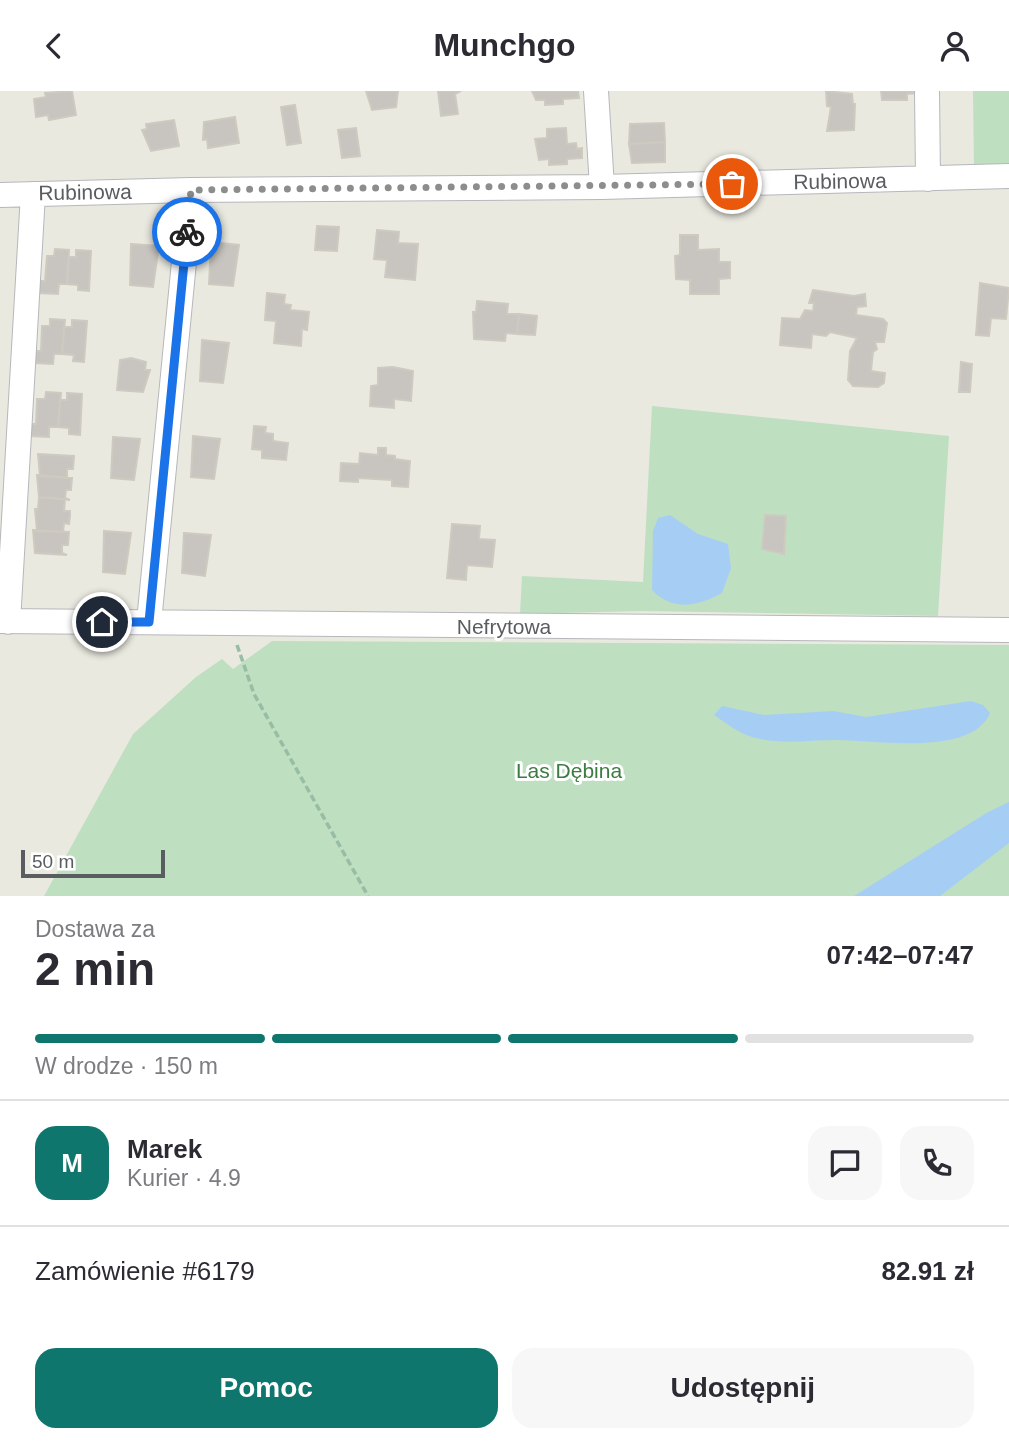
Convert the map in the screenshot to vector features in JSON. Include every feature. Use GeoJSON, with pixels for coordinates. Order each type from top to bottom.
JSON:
{"type":"FeatureCollection","features":[{"type":"Feature","properties":{"kind":"street"},"geometry":{"type":"LineString","coordinates":[[596,91],[602,187]]}},
{"type":"Feature","properties":{"kind":"street"},"geometry":{"type":"LineString","coordinates":[[927,91],[928,179]]}},
{"type":"Feature","properties":{"kind":"street","name":"Rubinowa"},"geometry":{"type":"LineString","coordinates":[[0,195],[191,190],[602,187],[1009,176]]}},
{"type":"Feature","properties":{"kind":"street"},"geometry":{"type":"LineString","coordinates":[[149,622],[191,190]]}},
{"type":"Feature","properties":{"kind":"street"},"geometry":{"type":"LineString","coordinates":[[4,621],[33,194]]}},
{"type":"Feature","properties":{"kind":"street","name":"Nefrytowa"},"geometry":{"type":"LineString","coordinates":[[4,621],[1009,630]]}},
{"type":"Feature","properties":{"kind":"path"},"geometry":{"type":"LineString","coordinates":[[229,624],[254,694],[368,896]]}},
{"type":"Feature","properties":{"kind":"green space"},"geometry":{"type":"Polygon","coordinates":[[[973,91],[1009,91],[1009,168],[974,170],[973,91]]]}},
{"type":"Feature","properties":{"kind":"green space"},"geometry":{"type":"Polygon","coordinates":[[[652,406],[949,436],[938,616],[642,611],[520,614],[522,576],[643,582],[652,406]]]}},
{"type":"Feature","properties":{"kind":"green space","name":"Las Dębina"},"geometry":{"type":"Polygon","coordinates":[[[272,641],[1009,645],[1009,896],[44,896],[133,734],[196,677],[222,659],[233,669],[272,641]]]}},
{"type":"Feature","properties":{"kind":"water"},"geometry":{"type":"Polygon","coordinates":[[[670,515],[698,534],[728,544],[731,568],[722,593],[686,605],[668,602],[652,590],[653,531],[658,518],[670,515]]]}},
{"type":"Feature","properties":{"kind":"water"},"geometry":{"type":"Polygon","coordinates":[[[971,701],[983,705],[990,713],[980,727],[964,736],[920,743],[766,740],[745,734],[714,715],[722,706],[764,715],[834,711],[866,717],[971,701]]]}},
{"type":"Feature","properties":{"kind":"water"},"geometry":{"type":"Polygon","coordinates":[[[1009,802],[1009,843],[940,896],[854,896],[988,812],[1009,802]]]}},
{"type":"Feature","properties":{"kind":"building"},"geometry":{"type":"Polygon","coordinates":[[[72,91],[76,115],[49,120],[48,115],[36,117],[34,99],[46,97],[45,93],[72,91]]]}},
{"type":"Feature","properties":{"kind":"building"},"geometry":{"type":"Polygon","coordinates":[[[366,91],[398,91],[396,107],[372,110],[366,91]]]}},
{"type":"Feature","properties":{"kind":"building"},"geometry":{"type":"Polygon","coordinates":[[[438,91],[461,91],[455,94],[458,114],[441,116],[438,91]]]}},
{"type":"Feature","properties":{"kind":"building"},"geometry":{"type":"Polygon","coordinates":[[[532,91],[578,91],[579,98],[563,99],[563,104],[545,105],[545,100],[536,100],[532,91]]]}},
{"type":"Feature","properties":{"kind":"building"},"geometry":{"type":"Polygon","coordinates":[[[826,91],[852,94],[855,104],[854,130],[827,131],[831,107],[827,106],[826,91]]]}},
{"type":"Feature","properties":{"kind":"building"},"geometry":{"type":"Polygon","coordinates":[[[881,91],[917,93],[907,94],[907,100],[882,100],[881,91]]]}},
{"type":"Feature","properties":{"kind":"building"},"geometry":{"type":"Polygon","coordinates":[[[295,105],[301,143],[287,145],[281,107],[295,105]]]}},
{"type":"Feature","properties":{"kind":"building"},"geometry":{"type":"Polygon","coordinates":[[[235,117],[239,143],[208,148],[207,139],[203,140],[204,122],[235,117]]]}},
{"type":"Feature","properties":{"kind":"building"},"geometry":{"type":"Polygon","coordinates":[[[174,120],[179,146],[151,151],[142,130],[147,129],[146,124],[174,120]]]}},
{"type":"Feature","properties":{"kind":"building"},"geometry":{"type":"Polygon","coordinates":[[[664,123],[665,142],[629,144],[630,124],[664,123]]]}},
{"type":"Feature","properties":{"kind":"building"},"geometry":{"type":"Polygon","coordinates":[[[356,128],[360,156],[342,158],[338,130],[356,128]]]}},
{"type":"Feature","properties":{"kind":"building"},"geometry":{"type":"Polygon","coordinates":[[[566,128],[567,144],[576,143],[577,149],[582,148],[582,158],[567,159],[567,164],[549,165],[549,159],[539,160],[535,139],[547,138],[547,129],[566,128]]]}},
{"type":"Feature","properties":{"kind":"building"},"geometry":{"type":"Polygon","coordinates":[[[665,142],[665,162],[632,163],[629,144],[665,142]]]}},
{"type":"Feature","properties":{"kind":"building"},"geometry":{"type":"Polygon","coordinates":[[[317,226],[339,227],[337,251],[315,250],[317,226]]]}},
{"type":"Feature","properties":{"kind":"building"},"geometry":{"type":"Polygon","coordinates":[[[377,230],[399,232],[398,243],[418,244],[415,280],[385,277],[387,260],[374,259],[377,230]]]}},
{"type":"Feature","properties":{"kind":"building"},"geometry":{"type":"Polygon","coordinates":[[[680,235],[698,235],[698,250],[719,249],[719,262],[730,262],[730,278],[719,279],[719,294],[690,294],[690,280],[676,279],[675,256],[680,255],[680,235]]]}},
{"type":"Feature","properties":{"kind":"building"},"geometry":{"type":"Polygon","coordinates":[[[211,242],[239,245],[233,286],[209,284],[211,242]]]}},
{"type":"Feature","properties":{"kind":"building"},"geometry":{"type":"Polygon","coordinates":[[[131,244],[159,246],[153,287],[130,285],[131,244]]]}},
{"type":"Feature","properties":{"kind":"building"},"geometry":{"type":"Polygon","coordinates":[[[55,249],[69,250],[67,284],[59,284],[58,294],[38,293],[39,281],[45,281],[47,256],[54,256],[55,249]]]}},
{"type":"Feature","properties":{"kind":"building"},"geometry":{"type":"Polygon","coordinates":[[[76,250],[91,251],[89,291],[78,290],[78,285],[67,284],[69,257],[76,257],[76,250]]]}},
{"type":"Feature","properties":{"kind":"building"},"geometry":{"type":"Polygon","coordinates":[[[980,283],[1009,288],[1006,319],[991,318],[989,336],[976,335],[980,283]]]}},
{"type":"Feature","properties":{"kind":"building"},"geometry":{"type":"Polygon","coordinates":[[[813,290],[854,296],[865,294],[866,306],[857,307],[856,315],[883,319],[887,323],[884,342],[875,342],[877,349],[873,352],[871,371],[885,373],[884,383],[878,387],[853,386],[848,380],[850,351],[857,338],[830,332],[826,336],[812,334],[811,348],[780,345],[782,318],[800,319],[805,310],[813,311],[814,303],[809,303],[813,290]]]}},
{"type":"Feature","properties":{"kind":"building"},"geometry":{"type":"Polygon","coordinates":[[[267,293],[285,295],[284,304],[291,305],[290,310],[309,312],[307,330],[302,329],[301,346],[274,343],[276,321],[265,320],[267,293]]]}},
{"type":"Feature","properties":{"kind":"building"},"geometry":{"type":"Polygon","coordinates":[[[477,301],[508,304],[507,314],[519,314],[517,334],[506,333],[505,341],[474,339],[473,312],[476,312],[477,301]]]}},
{"type":"Feature","properties":{"kind":"building"},"geometry":{"type":"Polygon","coordinates":[[[519,314],[537,316],[535,335],[517,334],[519,314]]]}},
{"type":"Feature","properties":{"kind":"building"},"geometry":{"type":"Polygon","coordinates":[[[50,319],[65,320],[62,354],[54,354],[53,364],[34,363],[35,351],[41,351],[42,326],[50,326],[50,319]]]}},
{"type":"Feature","properties":{"kind":"building"},"geometry":{"type":"Polygon","coordinates":[[[72,320],[87,321],[84,362],[73,361],[74,355],[62,354],[64,327],[72,327],[72,320]]]}},
{"type":"Feature","properties":{"kind":"building"},"geometry":{"type":"Polygon","coordinates":[[[202,340],[229,343],[223,383],[200,381],[202,340]]]}},
{"type":"Feature","properties":{"kind":"building"},"geometry":{"type":"Polygon","coordinates":[[[131,358],[146,362],[145,370],[150,370],[143,392],[117,390],[120,360],[131,358]]]}},
{"type":"Feature","properties":{"kind":"building"},"geometry":{"type":"Polygon","coordinates":[[[961,362],[972,364],[970,392],[959,392],[961,362]]]}},
{"type":"Feature","properties":{"kind":"building"},"geometry":{"type":"Polygon","coordinates":[[[393,367],[413,371],[411,401],[394,399],[394,408],[370,406],[371,386],[378,385],[378,368],[393,367]]]}},
{"type":"Feature","properties":{"kind":"building"},"geometry":{"type":"Polygon","coordinates":[[[46,392],[61,393],[58,427],[49,427],[49,437],[29,436],[30,424],[36,424],[37,399],[45,399],[46,392]]]}},
{"type":"Feature","properties":{"kind":"building"},"geometry":{"type":"Polygon","coordinates":[[[67,393],[82,394],[80,435],[69,434],[69,428],[58,427],[60,400],[67,400],[67,393]]]}},
{"type":"Feature","properties":{"kind":"building"},"geometry":{"type":"Polygon","coordinates":[[[254,426],[266,427],[265,433],[273,434],[273,441],[288,443],[286,460],[262,458],[262,450],[252,449],[254,426]]]}},
{"type":"Feature","properties":{"kind":"building"},"geometry":{"type":"Polygon","coordinates":[[[193,436],[220,439],[214,479],[191,477],[193,436]]]}},
{"type":"Feature","properties":{"kind":"building"},"geometry":{"type":"Polygon","coordinates":[[[113,437],[140,439],[134,480],[111,478],[113,437]]]}},
{"type":"Feature","properties":{"kind":"building"},"geometry":{"type":"Polygon","coordinates":[[[378,448],[386,448],[386,455],[395,456],[395,459],[410,461],[408,487],[392,486],[392,480],[358,478],[358,482],[340,481],[341,463],[359,464],[360,453],[378,455],[378,448]]]}},
{"type":"Feature","properties":{"kind":"building"},"geometry":{"type":"Polygon","coordinates":[[[38,454],[74,456],[73,469],[67,469],[67,478],[40,476],[38,454]]]}},
{"type":"Feature","properties":{"kind":"building"},"geometry":{"type":"Polygon","coordinates":[[[37,475],[72,478],[71,490],[66,490],[65,498],[70,500],[39,497],[37,475]]]}},
{"type":"Feature","properties":{"kind":"building"},"geometry":{"type":"Polygon","coordinates":[[[39,497],[65,499],[64,511],[70,511],[70,516],[69,524],[64,523],[63,532],[37,531],[35,509],[38,509],[39,497]]]}},
{"type":"Feature","properties":{"kind":"building"},"geometry":{"type":"Polygon","coordinates":[[[765,515],[786,516],[784,554],[762,549],[765,515]]]}},
{"type":"Feature","properties":{"kind":"building"},"geometry":{"type":"Polygon","coordinates":[[[452,524],[480,526],[479,539],[495,540],[492,567],[467,565],[466,580],[447,578],[452,524]]]}},
{"type":"Feature","properties":{"kind":"building"},"geometry":{"type":"Polygon","coordinates":[[[33,530],[69,532],[68,545],[62,545],[62,553],[67,555],[35,553],[33,530]]]}},
{"type":"Feature","properties":{"kind":"building"},"geometry":{"type":"Polygon","coordinates":[[[104,531],[131,533],[125,574],[103,572],[104,531]]]}},
{"type":"Feature","properties":{"kind":"building"},"geometry":{"type":"Polygon","coordinates":[[[184,533],[211,535],[205,576],[182,573],[184,533]]]}},
{"type":"Feature","properties":{"kind":"way so far"},"geometry":{"type":"LineString","coordinates":[[187,232],[191,190],[732,184]]}},
{"type":"Feature","properties":{"kind":"route"},"geometry":{"type":"LineString","coordinates":[[102,622],[149,622],[187,232]]}}]}
